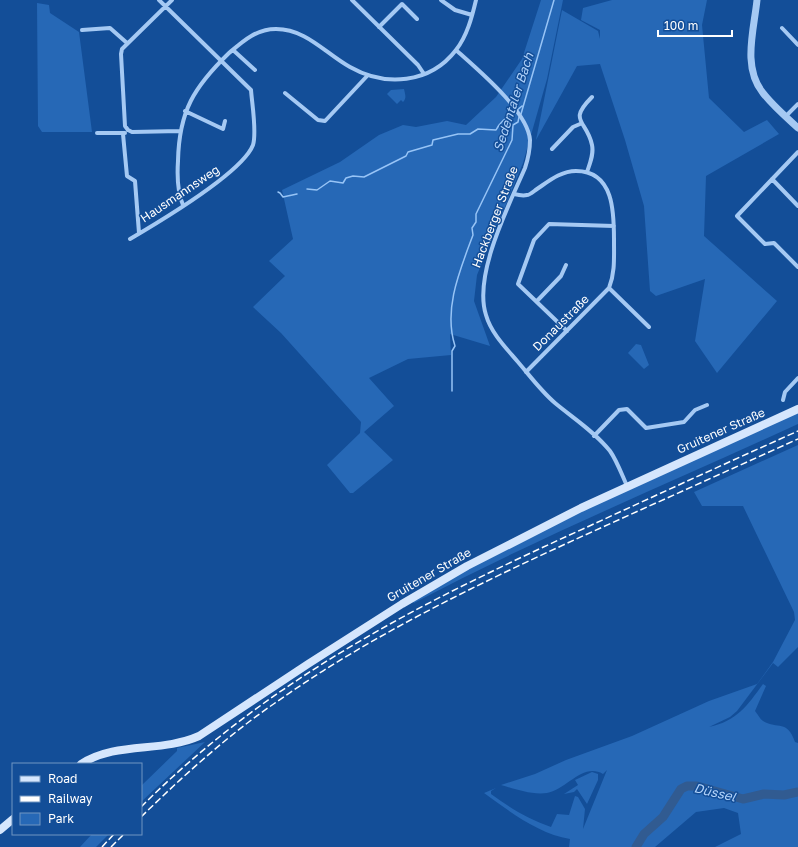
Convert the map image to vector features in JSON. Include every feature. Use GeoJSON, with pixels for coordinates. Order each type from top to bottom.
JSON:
{"type":"FeatureCollection","features":[{"type":"Feature","properties":{"kind":"main road","name":"Gruitener Straße"},"geometry":{"type":"LineString","coordinates":[[83,763],[107,752],[180,744],[200,736],[402,604],[495,551],[627,486],[798,409]]}},
{"type":"Feature","properties":{"kind":"main road"},"geometry":{"type":"LineString","coordinates":[[0,830],[12,820]]}},
{"type":"Feature","properties":{"kind":"street","name":"Hausmannsweg"},"geometry":{"type":"LineString","coordinates":[[130,239],[228,176],[250,152],[254,143],[250,90],[159,0]]}},
{"type":"Feature","properties":{"kind":"street"},"geometry":{"type":"LineString","coordinates":[[172,0],[122,49],[125,126],[132,132],[180,131]]}},
{"type":"Feature","properties":{"kind":"street"},"geometry":{"type":"LineString","coordinates":[[352,0],[421,69],[424,74]]}},
{"type":"Feature","properties":{"kind":"street"},"geometry":{"type":"LineString","coordinates":[[442,0],[455,10],[472,15]]}},
{"type":"Feature","properties":{"kind":"street"},"geometry":{"type":"LineString","coordinates":[[183,205],[179,197],[177,180],[180,131],[185,111],[195,91],[221,61],[246,38],[260,31],[275,29],[287,30],[300,35],[349,67],[381,79],[398,80],[424,74],[443,64],[456,50],[472,15],[476,0]]}},
{"type":"Feature","properties":{"kind":"street"},"geometry":{"type":"LineString","coordinates":[[757,0],[750,56],[753,75],[762,93],[798,128]]}},
{"type":"Feature","properties":{"kind":"street"},"geometry":{"type":"LineString","coordinates":[[379,27],[402,4],[417,19]]}},
{"type":"Feature","properties":{"kind":"street"},"geometry":{"type":"LineString","coordinates":[[82,30],[110,28],[127,43]]}},
{"type":"Feature","properties":{"kind":"street"},"geometry":{"type":"LineString","coordinates":[[782,28],[798,45]]}},
{"type":"Feature","properties":{"kind":"street"},"geometry":{"type":"LineString","coordinates":[[233,50],[255,70]]}},
{"type":"Feature","properties":{"kind":"street","name":"Hackberger Straße"},"geometry":{"type":"LineString","coordinates":[[456,50],[517,109],[529,135],[529,154],[489,257],[483,277],[483,303],[486,316],[495,332],[526,372],[551,400],[594,436],[610,452],[627,486]]}},
{"type":"Feature","properties":{"kind":"street"},"geometry":{"type":"LineString","coordinates":[[285,94],[318,120],[325,121],[368,75]]}},
{"type":"Feature","properties":{"kind":"street"},"geometry":{"type":"LineString","coordinates":[[514,194],[528,195],[563,173],[575,171],[587,172],[592,158],[592,146],[586,131],[580,124],[580,114],[583,106],[592,97]]}},
{"type":"Feature","properties":{"kind":"street"},"geometry":{"type":"LineString","coordinates":[[786,116],[798,104]]}},
{"type":"Feature","properties":{"kind":"street"},"geometry":{"type":"LineString","coordinates":[[185,111],[223,129],[225,121]]}},
{"type":"Feature","properties":{"kind":"street"},"geometry":{"type":"LineString","coordinates":[[552,149],[573,127],[580,124]]}},
{"type":"Feature","properties":{"kind":"street"},"geometry":{"type":"LineString","coordinates":[[97,134],[123,134],[128,130]]}},
{"type":"Feature","properties":{"kind":"street"},"geometry":{"type":"LineString","coordinates":[[123,134],[127,176],[135,181],[139,233]]}},
{"type":"Feature","properties":{"kind":"street"},"geometry":{"type":"LineString","coordinates":[[798,152],[736,216],[765,244],[774,243],[798,267]]}},
{"type":"Feature","properties":{"kind":"street","name":"Donaustraße"},"geometry":{"type":"LineString","coordinates":[[526,372],[609,288],[614,274],[614,226],[612,201],[607,187],[598,178],[587,172]]}},
{"type":"Feature","properties":{"kind":"street"},"geometry":{"type":"LineString","coordinates":[[772,179],[798,206]]}},
{"type":"Feature","properties":{"kind":"street"},"geometry":{"type":"LineString","coordinates":[[567,331],[518,284],[534,240],[541,231],[550,224],[614,226]]}},
{"type":"Feature","properties":{"kind":"street"},"geometry":{"type":"LineString","coordinates":[[537,301],[561,276],[566,265]]}},
{"type":"Feature","properties":{"kind":"street"},"geometry":{"type":"LineString","coordinates":[[609,288],[649,327]]}},
{"type":"Feature","properties":{"kind":"street"},"geometry":{"type":"LineString","coordinates":[[783,400],[785,392],[798,378]]}},
{"type":"Feature","properties":{"kind":"street"},"geometry":{"type":"LineString","coordinates":[[594,436],[619,410],[626,409],[646,428],[684,422],[695,410],[707,406]]}},
{"type":"Feature","properties":{"kind":"green space"},"geometry":{"type":"Polygon","coordinates":[[[541,0],[563,0],[547,79],[523,163],[477,275],[474,301],[490,346],[450,334],[451,355],[408,359],[369,378],[394,406],[364,432],[393,460],[353,493],[350,493],[327,465],[360,433],[361,422],[281,333],[253,307],[285,276],[269,261],[293,239],[282,190],[340,162],[379,135],[403,125],[416,127],[447,121],[466,125],[496,97],[522,59],[541,0]]]}},
{"type":"Feature","properties":{"kind":"green space"},"geometry":{"type":"Polygon","coordinates":[[[612,0],[707,0],[702,25],[709,98],[744,132],[767,120],[779,134],[706,176],[704,236],[777,301],[717,373],[695,341],[705,279],[656,296],[650,291],[644,206],[625,140],[600,64],[577,66],[536,140],[562,10],[598,31],[600,39],[600,30],[581,20],[583,8],[612,0]]]}},
{"type":"Feature","properties":{"kind":"green space"},"geometry":{"type":"Polygon","coordinates":[[[37,3],[49,5],[50,13],[79,32],[92,132],[42,132],[38,126],[37,3]]]}},
{"type":"Feature","properties":{"kind":"green space"},"geometry":{"type":"Polygon","coordinates":[[[404,89],[405,99],[403,102],[401,100],[397,104],[387,94],[391,90],[404,89]]]}},
{"type":"Feature","properties":{"kind":"green space"},"geometry":{"type":"Polygon","coordinates":[[[636,344],[641,345],[649,365],[644,369],[628,353],[636,344]]]}},
{"type":"Feature","properties":{"kind":"green space"},"geometry":{"type":"Polygon","coordinates":[[[798,412],[798,424],[509,555],[414,603],[412,601],[464,570],[554,523],[798,412]]]}},
{"type":"Feature","properties":{"kind":"green space"},"geometry":{"type":"Polygon","coordinates":[[[798,445],[798,647],[778,667],[773,663],[737,711],[730,717],[709,727],[734,717],[746,706],[763,684],[766,686],[755,711],[763,721],[768,724],[782,726],[789,730],[795,742],[798,743],[798,847],[715,847],[741,834],[738,813],[724,808],[696,812],[655,847],[569,847],[570,839],[536,827],[514,815],[484,793],[496,788],[491,791],[491,794],[498,799],[527,817],[551,827],[557,814],[569,815],[575,796],[578,797],[585,809],[583,829],[607,770],[603,774],[596,771],[588,771],[554,791],[547,793],[517,790],[501,785],[535,774],[566,760],[632,736],[709,701],[757,684],[773,662],[795,620],[794,612],[743,506],[702,506],[694,492],[798,445]]]}},
{"type":"Feature","properties":{"kind":"green space"},"geometry":{"type":"Polygon","coordinates":[[[205,742],[142,801],[142,785],[177,751],[177,748],[205,742]]]}},
{"type":"Feature","properties":{"kind":"green space"},"geometry":{"type":"Polygon","coordinates":[[[592,772],[598,774],[598,780],[587,804],[577,789],[574,792],[564,794],[578,785],[575,780],[592,772]]]}},
{"type":"Feature","properties":{"kind":"green space"},"geometry":{"type":"Polygon","coordinates":[[[91,835],[108,835],[96,847],[80,847],[91,835]]]}},
{"type":"Feature","properties":{"kind":"waterway","name":"Sedentaler Bach"},"geometry":{"type":"LineString","coordinates":[[521,114],[554,0]]}},
{"type":"Feature","properties":{"kind":"waterway"},"geometry":{"type":"LineString","coordinates":[[307,189],[317,190],[330,181],[343,183],[346,178],[353,176],[364,177],[406,156],[408,152],[432,145],[433,140],[458,134],[470,134],[478,129],[496,130],[504,120],[522,106]]}},
{"type":"Feature","properties":{"kind":"waterway","name":"Sedentaler Bach"},"geometry":{"type":"LineString","coordinates":[[452,391],[452,351],[455,346],[451,318],[452,304],[458,276],[473,235],[472,228],[476,222],[476,214],[512,140],[513,125],[518,122],[519,117]]}},
{"type":"Feature","properties":{"kind":"waterway"},"geometry":{"type":"LineString","coordinates":[[278,192],[283,197],[297,194]]}},
{"type":"Feature","properties":{"kind":"waterway","name":"Düssel"},"geometry":{"type":"LineString","coordinates":[[636,847],[644,834],[663,817],[681,789],[687,786],[697,786],[743,799],[764,794],[784,795],[798,792]]}},
{"type":"Feature","properties":{"kind":"railway"},"geometry":{"type":"LineString","coordinates":[[142,806],[192,760],[244,718],[299,679],[355,644],[413,611],[473,581],[798,431]]}},
{"type":"Feature","properties":{"kind":"railway"},"geometry":{"type":"LineString","coordinates":[[142,816],[206,757],[257,716],[311,678],[387,633],[465,592],[545,553],[798,439]]}},
{"type":"Feature","properties":{"kind":"railway"},"geometry":{"type":"LineString","coordinates":[[102,847],[113,835]]}},
{"type":"Feature","properties":{"kind":"railway"},"geometry":{"type":"LineString","coordinates":[[111,847],[123,835]]}}]}
